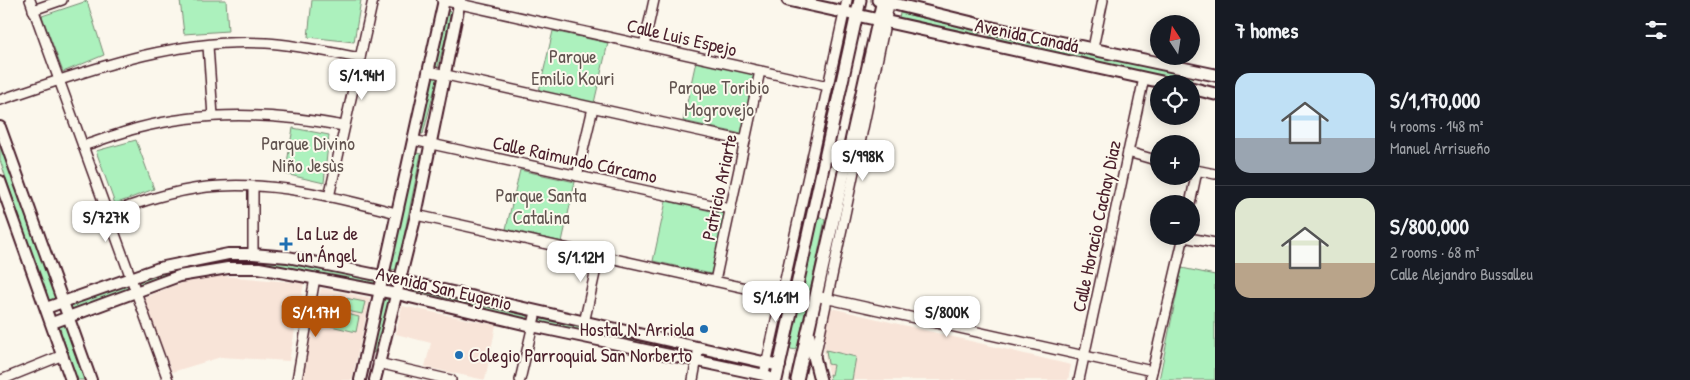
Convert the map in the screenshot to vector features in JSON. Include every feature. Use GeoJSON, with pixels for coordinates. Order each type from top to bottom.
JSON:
{"type":"FeatureCollection","features":[{"type":"Feature","properties":{"kind":"main road","name":"Avenida Canadá"},"geometry":{"type":"LineString","coordinates":[[788,0],[1150,79]]}},
{"type":"Feature","properties":{"kind":"main road"},"geometry":{"type":"LineString","coordinates":[[769,379],[780,366],[860,0]]}},
{"type":"Feature","properties":{"kind":"main road","name":"Avenida Canadá"},"geometry":{"type":"LineString","coordinates":[[884,1],[993,28],[1215,74]]}},
{"type":"Feature","properties":{"kind":"main road"},"geometry":{"type":"LineString","coordinates":[[780,366],[798,379],[807,332],[821,298],[837,199],[858,129],[884,1]]}},
{"type":"Feature","properties":{"kind":"main road"},"geometry":{"type":"LineString","coordinates":[[986,44],[982,34],[993,28]]}},
{"type":"Feature","properties":{"kind":"main road"},"geometry":{"type":"LineString","coordinates":[[1194,70],[1196,75]]}},
{"type":"Feature","properties":{"kind":"main road"},"geometry":{"type":"LineString","coordinates":[[1200,90],[1215,94]]}},
{"type":"Feature","properties":{"kind":"main road"},"geometry":{"type":"LineString","coordinates":[[818,192],[827,200],[837,199]]}},
{"type":"Feature","properties":{"kind":"main road"},"geometry":{"type":"LineString","coordinates":[[814,213],[824,210],[833,218]]}},
{"type":"Feature","properties":{"kind":"main road"},"geometry":{"type":"LineString","coordinates":[[807,332],[820,380]]}},
{"type":"Feature","properties":{"kind":"street"},"geometry":{"type":"LineString","coordinates":[[30,0],[168,380]]}},
{"type":"Feature","properties":{"kind":"street"},"geometry":{"type":"LineString","coordinates":[[33,10],[62,0]]}},
{"type":"Feature","properties":{"kind":"street"},"geometry":{"type":"LineString","coordinates":[[329,197],[373,0]]}},
{"type":"Feature","properties":{"kind":"street"},"geometry":{"type":"LineString","coordinates":[[360,380],[443,0]]}},
{"type":"Feature","properties":{"kind":"street","name":"Calle Luis Espejo"},"geometry":{"type":"LineString","coordinates":[[443,0],[459,2],[828,86]]}},
{"type":"Feature","properties":{"kind":"street"},"geometry":{"type":"LineString","coordinates":[[644,45],[654,0]]}},
{"type":"Feature","properties":{"kind":"street"},"geometry":{"type":"LineString","coordinates":[[769,379],[767,362],[847,0]]}},
{"type":"Feature","properties":{"kind":"street"},"geometry":{"type":"LineString","coordinates":[[1093,48],[1103,0]]}},
{"type":"Feature","properties":{"kind":"street"},"geometry":{"type":"LineString","coordinates":[[375,380],[416,215],[459,2]]}},
{"type":"Feature","properties":{"kind":"street"},"geometry":{"type":"LineString","coordinates":[[0,100],[133,56],[182,47],[265,43],[309,48],[360,58]]}},
{"type":"Feature","properties":{"kind":"street"},"geometry":{"type":"LineString","coordinates":[[208,46],[212,116]]}},
{"type":"Feature","properties":{"kind":"street"},"geometry":{"type":"LineString","coordinates":[[428,71],[745,141]]}},
{"type":"Feature","properties":{"kind":"street","name":"Patricio Ariarte"},"geometry":{"type":"LineString","coordinates":[[715,281],[760,71]]}},
{"type":"Feature","properties":{"kind":"street","name":"Calle Horacio Cachay Diaz"},"geometry":{"type":"LineString","coordinates":[[1079,380],[1144,78]]}},
{"type":"Feature","properties":{"kind":"street"},"geometry":{"type":"LineString","coordinates":[[577,176],[594,108]]}},
{"type":"Feature","properties":{"kind":"street"},"geometry":{"type":"LineString","coordinates":[[83,146],[139,128],[212,116],[278,116],[344,126]]}},
{"type":"Feature","properties":{"kind":"street"},"geometry":{"type":"LineString","coordinates":[[0,127],[91,380]]}},
{"type":"Feature","properties":{"kind":"street"},"geometry":{"type":"LineString","coordinates":[[814,357],[821,298],[858,129]]}},
{"type":"Feature","properties":{"kind":"street","name":"Calle Raimundo Cárcamo"},"geometry":{"type":"LineString","coordinates":[[413,140],[730,209]]}},
{"type":"Feature","properties":{"kind":"street"},"geometry":{"type":"LineString","coordinates":[[1128,152],[1150,158]]}},
{"type":"Feature","properties":{"kind":"street"},"geometry":{"type":"LineString","coordinates":[[1200,171],[1215,174]]}},
{"type":"Feature","properties":{"kind":"street"},"geometry":{"type":"LineString","coordinates":[[0,181],[71,380]]}},
{"type":"Feature","properties":{"kind":"street"},"geometry":{"type":"LineString","coordinates":[[108,214],[156,197],[208,187],[253,187],[329,197],[396,213]]}},
{"type":"Feature","properties":{"kind":"street"},"geometry":{"type":"LineString","coordinates":[[253,187],[253,254]]}},
{"type":"Feature","properties":{"kind":"street"},"geometry":{"type":"LineString","coordinates":[[416,215],[794,299]]}},
{"type":"Feature","properties":{"kind":"street"},"geometry":{"type":"LineString","coordinates":[[1200,240],[1215,243]]}},
{"type":"Feature","properties":{"kind":"street"},"geometry":{"type":"LineString","coordinates":[[821,298],[1084,356],[1151,376],[1182,245]]}},
{"type":"Feature","properties":{"kind":"street","name":"Avenida San Eugenio"},"geometry":{"type":"LineString","coordinates":[[46,308],[131,277],[197,258],[228,254],[253,254],[288,257],[384,276],[584,323],[780,366]]}},
{"type":"Feature","properties":{"kind":"street"},"geometry":{"type":"LineString","coordinates":[[584,323],[599,255]]}},
{"type":"Feature","properties":{"kind":"street","name":"Avenida San Eugenio"},"geometry":{"type":"LineString","coordinates":[[52,323],[135,290],[179,276],[228,268],[258,268],[381,290],[769,379]]}},
{"type":"Feature","properties":{"kind":"street"},"geometry":{"type":"LineString","coordinates":[[297,380],[315,278]]}},
{"type":"Feature","properties":{"kind":"street"},"geometry":{"type":"LineString","coordinates":[[520,380],[536,312]]}},
{"type":"Feature","properties":{"kind":"street"},"geometry":{"type":"LineString","coordinates":[[693,380],[699,347]]}},
{"type":"Feature","properties":{"kind":"street"},"geometry":{"type":"LineString","coordinates":[[1,380],[63,355]]}},
{"type":"Feature","properties":{"kind":"street"},"geometry":{"type":"LineString","coordinates":[[378,363],[447,380]]}},
{"type":"Feature","properties":{"kind":"shaded area"},"geometry":{"type":"Polygon","coordinates":[[[223,276],[304,283],[289,361],[221,357],[172,372],[143,298],[185,281],[223,276]]]}},
{"type":"Feature","properties":{"kind":"shaded area"},"geometry":{"type":"Polygon","coordinates":[[[321,288],[370,298],[352,380],[303,380],[321,288]]]}},
{"type":"Feature","properties":{"kind":"shaded area","name":"Colegio Parroquial San Norberto"},"geometry":{"type":"Polygon","coordinates":[[[402,306],[496,325],[485,380],[425,367],[431,343],[396,334],[402,306]]]}},
{"type":"Feature","properties":{"kind":"shaded area"},"geometry":{"type":"Polygon","coordinates":[[[827,307],[1071,365],[1068,380],[829,380],[824,350],[827,307]]]}},
{"type":"Feature","properties":{"kind":"green space"},"geometry":{"type":"Polygon","coordinates":[[[180,0],[226,0],[228,31],[184,34],[180,0]]]}},
{"type":"Feature","properties":{"kind":"green space"},"geometry":{"type":"Polygon","coordinates":[[[312,0],[361,0],[354,42],[308,37],[312,0]]]}},
{"type":"Feature","properties":{"kind":"green space"},"geometry":{"type":"Polygon","coordinates":[[[87,1],[104,55],[63,72],[42,16],[87,1]]]}},
{"type":"Feature","properties":{"kind":"green space"},"geometry":{"type":"Polygon","coordinates":[[[446,11],[452,12],[438,67],[434,67],[446,11]]]}},
{"type":"Feature","properties":{"kind":"green space"},"geometry":{"type":"Polygon","coordinates":[[[900,13],[982,30],[978,36],[899,18],[900,13]]]}},
{"type":"Feature","properties":{"kind":"green space","name":"Parque Emilio Kouri"},"geometry":{"type":"Polygon","coordinates":[[[553,31],[608,43],[594,103],[539,91],[553,31]]]}},
{"type":"Feature","properties":{"kind":"green space"},"geometry":{"type":"Polygon","coordinates":[[[990,34],[1058,49],[1070,47],[1193,75],[1159,75],[989,40],[990,34]]]}},
{"type":"Feature","properties":{"kind":"green space","name":"Parque Toribio Mogrovejo"},"geometry":{"type":"Polygon","coordinates":[[[696,61],[755,75],[742,134],[683,121],[696,61]]]}},
{"type":"Feature","properties":{"kind":"green space"},"geometry":{"type":"Polygon","coordinates":[[[432,75],[438,76],[423,134],[416,133],[432,75]]]}},
{"type":"Feature","properties":{"kind":"green space","name":"Parque Divino Niño Jesùs"},"geometry":{"type":"Polygon","coordinates":[[[293,128],[329,135],[324,183],[285,174],[293,128]]]}},
{"type":"Feature","properties":{"kind":"green space"},"geometry":{"type":"Polygon","coordinates":[[[136,140],[154,189],[115,204],[96,151],[136,140]]]}},
{"type":"Feature","properties":{"kind":"green space"},"geometry":{"type":"Polygon","coordinates":[[[0,142],[56,299],[54,301],[47,300],[0,160],[0,142]]]}},
{"type":"Feature","properties":{"kind":"green space"},"geometry":{"type":"Polygon","coordinates":[[[412,152],[421,154],[397,270],[390,269],[412,152]]]}},
{"type":"Feature","properties":{"kind":"green space","name":"Parque Santa Catalina"},"geometry":{"type":"Polygon","coordinates":[[[520,170],[575,182],[562,242],[506,229],[520,170]]]}},
{"type":"Feature","properties":{"kind":"green space"},"geometry":{"type":"Polygon","coordinates":[[[666,201],[725,214],[711,274],[653,261],[666,201]]]}},
{"type":"Feature","properties":{"kind":"green space"},"geometry":{"type":"Polygon","coordinates":[[[819,216],[825,220],[798,350],[790,349],[815,217],[819,216]]]}},
{"type":"Feature","properties":{"kind":"green space"},"geometry":{"type":"Polygon","coordinates":[[[262,259],[376,280],[374,286],[252,264],[140,286],[138,278],[185,264],[262,259]]]}},
{"type":"Feature","properties":{"kind":"green space"},"geometry":{"type":"Polygon","coordinates":[[[1182,268],[1215,275],[1215,380],[1159,380],[1182,268]]]}},
{"type":"Feature","properties":{"kind":"green space"},"geometry":{"type":"Polygon","coordinates":[[[126,283],[128,290],[72,309],[70,303],[126,283]]]}},
{"type":"Feature","properties":{"kind":"green space"},"geometry":{"type":"Polygon","coordinates":[[[406,288],[528,315],[528,320],[405,292],[406,288]]]}},
{"type":"Feature","properties":{"kind":"green space"},"geometry":{"type":"Polygon","coordinates":[[[335,296],[365,302],[362,314],[332,308],[335,296]]]}},
{"type":"Feature","properties":{"kind":"green space"},"geometry":{"type":"Polygon","coordinates":[[[383,299],[389,300],[374,353],[369,351],[383,299]]]}},
{"type":"Feature","properties":{"kind":"green space"},"geometry":{"type":"Polygon","coordinates":[[[335,311],[359,317],[356,332],[331,326],[335,311]]]}},
{"type":"Feature","properties":{"kind":"green space"},"geometry":{"type":"Polygon","coordinates":[[[541,315],[693,349],[692,356],[540,322],[541,315]]]}},
{"type":"Feature","properties":{"kind":"green space"},"geometry":{"type":"Polygon","coordinates":[[[61,323],[66,324],[86,380],[77,380],[59,326],[61,323]]]}},
{"type":"Feature","properties":{"kind":"green space"},"geometry":{"type":"Polygon","coordinates":[[[826,350],[856,357],[852,380],[830,380],[829,374],[831,375],[833,365],[828,364],[826,350]]]}},
{"type":"Feature","properties":{"kind":"green space"},"geometry":{"type":"Polygon","coordinates":[[[704,353],[763,366],[762,372],[703,359],[704,353]]]}},
{"type":"Feature","properties":{"kind":"place","name":"La Luz de un Ángel"},"geometry":{"type":"Point","coordinates":[286,244]}},
{"type":"Feature","properties":{"kind":"place","name":"Hostal N. Arriola"},"geometry":{"type":"Point","coordinates":[704,329]}},
{"type":"Feature","properties":{"kind":"place","name":"Colegio Parroquial San Norberto"},"geometry":{"type":"Point","coordinates":[459,355]}}]}
